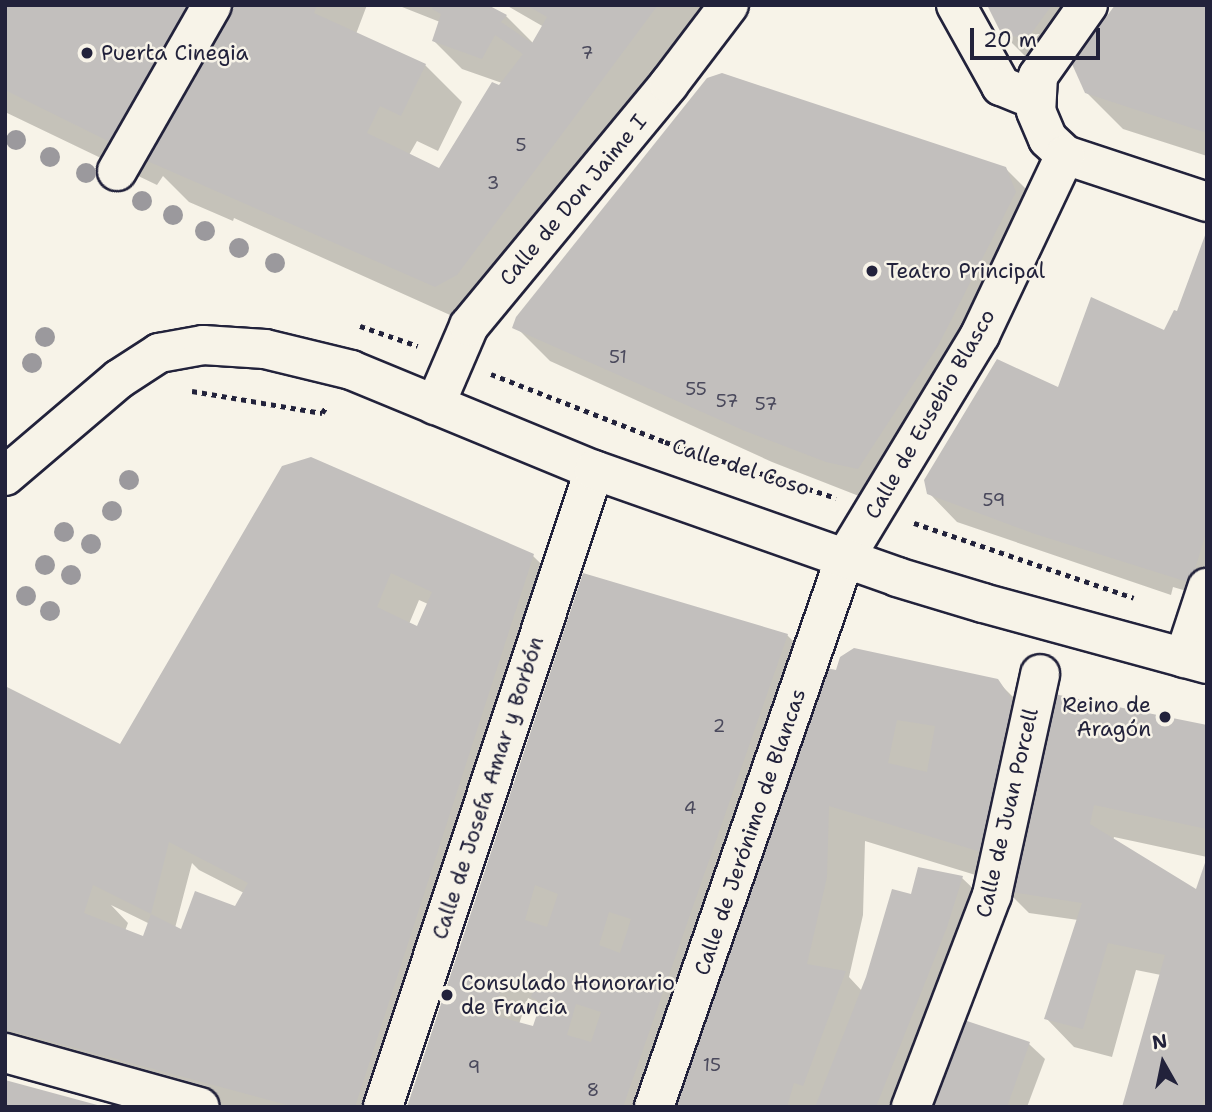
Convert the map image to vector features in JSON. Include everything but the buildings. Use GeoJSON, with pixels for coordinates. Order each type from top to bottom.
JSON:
{"type":"FeatureCollection","features":[{"type":"Feature","properties":{"kind":"street"},"geometry":{"type":"LineString","coordinates":[[117,172],[212,5]]}},
{"type":"Feature","properties":{"kind":"street","name":"Calle de Don Jaime I"},"geometry":{"type":"LineString","coordinates":[[435,405],[469,326],[669,84],[729,5]]}},
{"type":"Feature","properties":{"kind":"street"},"geometry":{"type":"LineString","coordinates":[[956,5],[1001,86],[1038,100]]}},
{"type":"Feature","properties":{"kind":"street"},"geometry":{"type":"LineString","coordinates":[[1088,5],[1038,100],[1055,148],[1065,155],[1207,202]]}},
{"type":"Feature","properties":{"kind":"street","name":"Calle de Eusebio Blasco"},"geometry":{"type":"LineString","coordinates":[[845,558],[979,335],[1065,155]]}},
{"type":"Feature","properties":{"kind":"street"},"geometry":{"type":"LineString","coordinates":[[5,477],[138,365],[159,353],[182,346],[224,344],[265,349],[351,370],[594,470],[845,558],[983,604],[1195,661],[1201,604]]}},
{"type":"Feature","properties":{"kind":"street","name":"Calle de Josefa Amar y Borbón"},"geometry":{"type":"LineString","coordinates":[[383,1107],[594,470]]}},
{"type":"Feature","properties":{"kind":"street","name":"Calle de Jerónimo de Blancas"},"geometry":{"type":"LineString","coordinates":[[654,1107],[845,558]]}},
{"type":"Feature","properties":{"kind":"street","name":"Calle de Juan Porcell"},"geometry":{"type":"LineString","coordinates":[[911,1107],[992,895],[1040,674]]}},
{"type":"Feature","properties":{"kind":"street"},"geometry":{"type":"LineString","coordinates":[[5,1053],[200,1107]]}},
{"type":"Feature","properties":{"kind":"path","name":"Calle del Coso"},"geometry":{"type":"LineString","coordinates":[[357,326],[454,360],[665,442],[874,511],[1201,604]]}},
{"type":"Feature","properties":{"kind":"path"},"geometry":{"type":"LineString","coordinates":[[138,365],[194,392],[322,413]]}},
{"type":"Feature","properties":{"kind":"place","name":"Puerta Cinegia"},"geometry":{"type":"Point","coordinates":[87,53]}},
{"type":"Feature","properties":{"kind":"place","name":"Teatro Principal"},"geometry":{"type":"Point","coordinates":[872,271]}},
{"type":"Feature","properties":{"kind":"place","name":"Reino de Aragón"},"geometry":{"type":"Point","coordinates":[1165,717]}},
{"type":"Feature","properties":{"kind":"place","name":"Consulado Honorario de Francia"},"geometry":{"type":"Point","coordinates":[447,995]}}]}
